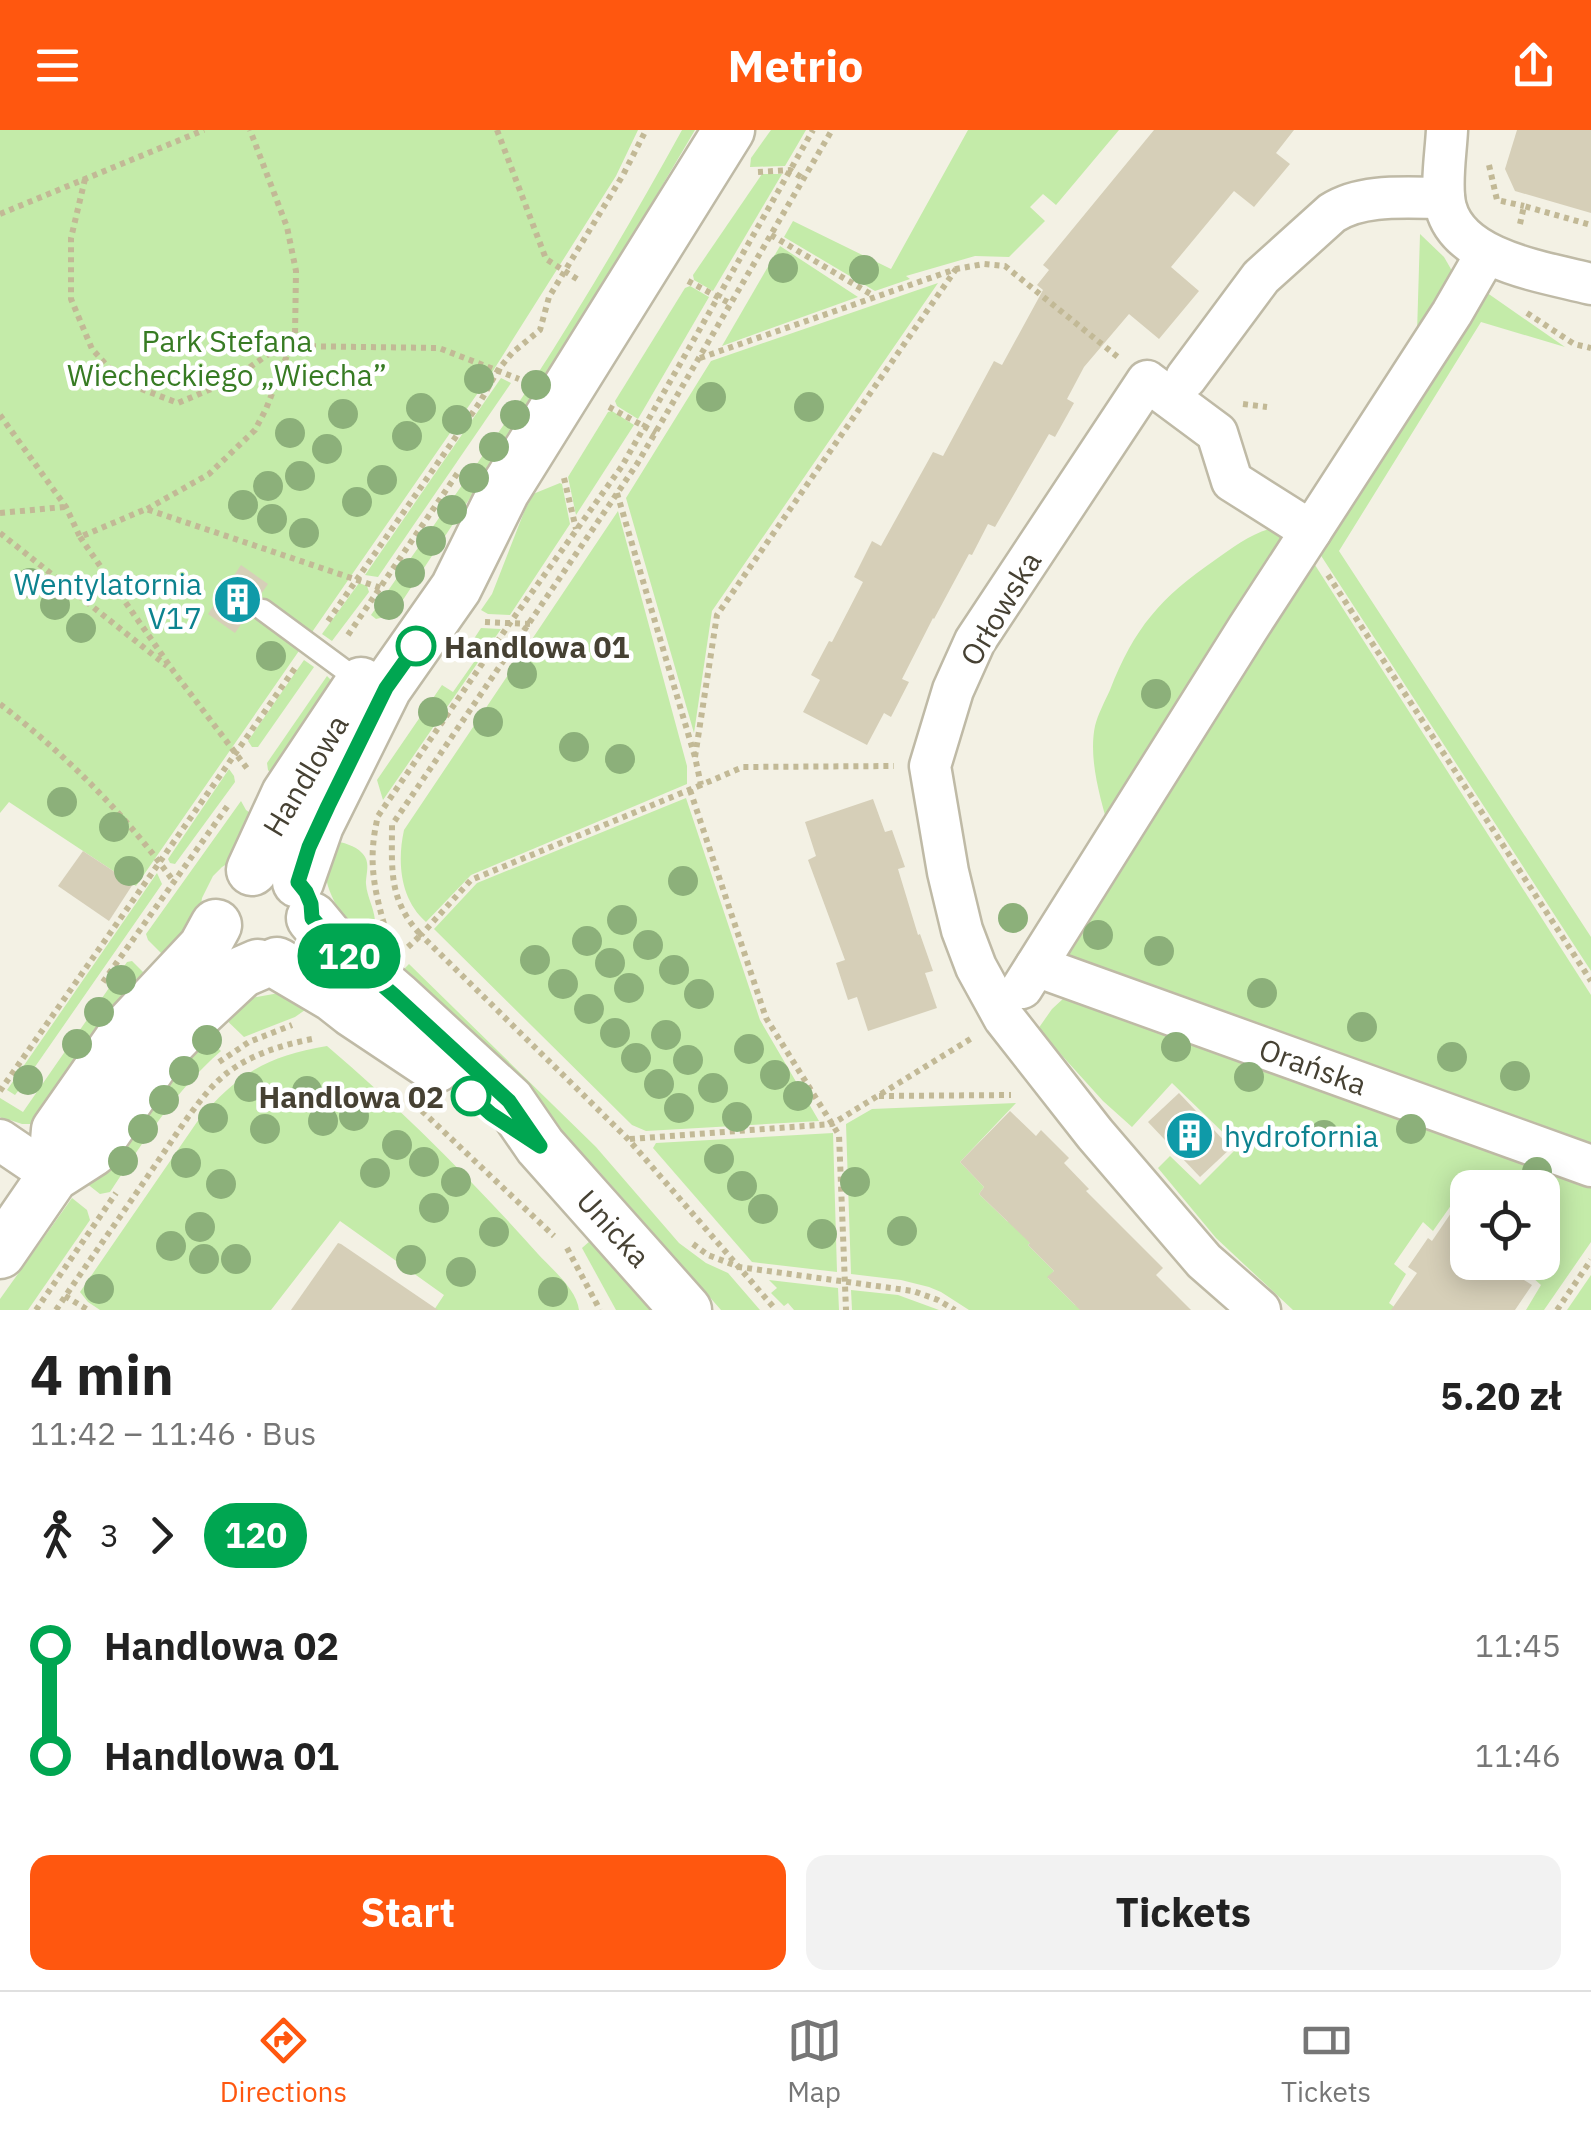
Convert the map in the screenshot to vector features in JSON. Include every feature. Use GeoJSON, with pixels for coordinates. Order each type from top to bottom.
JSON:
{"type":"FeatureCollection","features":[{"type":"Feature","properties":{"kind":"street","name":"Handlowa"},"geometry":{"type":"LineString","coordinates":[[288,890],[386,688],[456,588],[504,491],[729,130]]}},
{"type":"Feature","properties":{"kind":"street"},"geometry":{"type":"LineString","coordinates":[[1447,130],[1444,198],[1452,225],[1498,258],[1591,284]]}},
{"type":"Feature","properties":{"kind":"street","name":"Orłowska"},"geometry":{"type":"LineString","coordinates":[[1260,1310],[1204,1261],[1004,1018],[976,968],[962,930],[930,766],[952,690],[975,641],[1166,379],[1261,276],[1332,213],[1360,201],[1444,198]]}},
{"type":"Feature","properties":{"kind":"street"},"geometry":{"type":"LineString","coordinates":[[1004,1018],[1452,312],[1498,258]]}},
{"type":"Feature","properties":{"kind":"street"},"geometry":{"type":"LineString","coordinates":[[1166,379],[1216,433],[1232,481],[1308,535]]}},
{"type":"Feature","properties":{"kind":"street","name":"Handlowa"},"geometry":{"type":"LineString","coordinates":[[288,890],[288,794],[431,576],[504,491]]}},
{"type":"Feature","properties":{"kind":"street"},"geometry":{"type":"LineString","coordinates":[[0,1254],[52,1176],[92,1151],[161,1051],[199,1012],[242,972],[268,964],[298,951],[311,930],[288,890],[242,873],[226,886],[217,904],[216,925],[231,952],[243,960],[268,964]]}},
{"type":"Feature","properties":{"kind":"street","name":"Unicka"},"geometry":{"type":"LineString","coordinates":[[288,890],[360,977]]}},
{"type":"Feature","properties":{"kind":"street"},"geometry":{"type":"LineString","coordinates":[[52,1176],[57,1130],[128,1027],[204,948],[216,925]]}},
{"type":"Feature","properties":{"kind":"street","name":"Unicka"},"geometry":{"type":"LineString","coordinates":[[268,964],[360,977]]}},
{"type":"Feature","properties":{"kind":"street","name":"Orańska"},"geometry":{"type":"LineString","coordinates":[[1036,966],[1591,1166]]}},
{"type":"Feature","properties":{"kind":"street","name":"Unicka"},"geometry":{"type":"LineString","coordinates":[[360,977],[352,1012],[450,1076],[491,1114],[540,1146],[686,1310]]}},
{"type":"Feature","properties":{"kind":"street"},"geometry":{"type":"LineString","coordinates":[[0,1140],[52,1176]]}},
{"type":"Feature","properties":{"kind":"lane"},"geometry":{"type":"LineString","coordinates":[[263,610],[362,682]]}},
{"type":"Feature","properties":{"kind":"path"},"geometry":{"type":"LineString","coordinates":[[0,214],[204,130]]}},
{"type":"Feature","properties":{"kind":"path"},"geometry":{"type":"LineString","coordinates":[[80,537],[146,510],[209,474],[256,430],[266,409],[295,335],[296,271],[287,228],[250,130]]}},
{"type":"Feature","properties":{"kind":"path"},"geometry":{"type":"LineString","coordinates":[[497,130],[546,259],[582,282]]}},
{"type":"Feature","properties":{"kind":"path"},"geometry":{"type":"LineString","coordinates":[[0,1090],[357,580],[498,370],[540,330],[548,297],[624,174],[646,130]]}},
{"type":"Feature","properties":{"kind":"path"},"geometry":{"type":"LineString","coordinates":[[56,1310],[181,1128],[226,1074],[284,1044],[360,977],[374,894],[372,842],[378,816],[622,466],[813,130]]}},
{"type":"Feature","properties":{"kind":"path"},"geometry":{"type":"LineString","coordinates":[[776,1310],[628,1139],[408,921],[392,882],[392,825],[656,433],[832,130]]}},
{"type":"Feature","properties":{"kind":"path"},"geometry":{"type":"LineString","coordinates":[[1490,149],[1488,168],[1497,200],[1591,225]]}},
{"type":"Feature","properties":{"kind":"path"},"geometry":{"type":"LineString","coordinates":[[86,179],[71,238],[71,299],[92,349],[112,371],[136,387],[178,403],[230,381],[295,335]]}},
{"type":"Feature","properties":{"kind":"path"},"geometry":{"type":"LineString","coordinates":[[1498,258],[1524,206]]}},
{"type":"Feature","properties":{"kind":"path"},"geometry":{"type":"LineString","coordinates":[[771,234],[875,297]]}},
{"type":"Feature","properties":{"kind":"path"},"geometry":{"type":"LineString","coordinates":[[700,358],[956,269],[984,264],[1005,266],[1166,379]]}},
{"type":"Feature","properties":{"kind":"path"},"geometry":{"type":"LineString","coordinates":[[695,757],[717,614],[956,269]]}},
{"type":"Feature","properties":{"kind":"path"},"geometry":{"type":"LineString","coordinates":[[687,280],[731,304]]}},
{"type":"Feature","properties":{"kind":"path"},"geometry":{"type":"LineString","coordinates":[[291,346],[439,348],[519,379]]}},
{"type":"Feature","properties":{"kind":"path"},"geometry":{"type":"LineString","coordinates":[[608,406],[656,433]]}},
{"type":"Feature","properties":{"kind":"path"},"geometry":{"type":"LineString","coordinates":[[0,416],[66,507],[80,537],[174,672],[251,773]]}},
{"type":"Feature","properties":{"kind":"path"},"geometry":{"type":"LineString","coordinates":[[617,493],[695,757],[700,786]]}},
{"type":"Feature","properties":{"kind":"path"},"geometry":{"type":"LineString","coordinates":[[0,513],[66,507]]}},
{"type":"Feature","properties":{"kind":"path"},"geometry":{"type":"LineString","coordinates":[[146,510],[381,588]]}},
{"type":"Feature","properties":{"kind":"path"},"geometry":{"type":"LineString","coordinates":[[0,533],[174,672]]}},
{"type":"Feature","properties":{"kind":"path"},"geometry":{"type":"LineString","coordinates":[[1308,535],[1591,981]]}},
{"type":"Feature","properties":{"kind":"path"},"geometry":{"type":"LineString","coordinates":[[0,704],[81,773],[174,882]]}},
{"type":"Feature","properties":{"kind":"path"},"geometry":{"type":"LineString","coordinates":[[236,1050],[274,1031],[304,1022],[322,1010],[360,977],[421,935],[472,880],[743,767],[930,766]]}},
{"type":"Feature","properties":{"kind":"path"},"geometry":{"type":"LineString","coordinates":[[690,790],[766,1018],[839,1135],[846,1310]]}},
{"type":"Feature","properties":{"kind":"path"},"geometry":{"type":"LineString","coordinates":[[628,1139],[832,1124],[1004,1018]]}},
{"type":"Feature","properties":{"kind":"path"},"geometry":{"type":"LineString","coordinates":[[877,1096],[1017,1095],[1068,1100]]}},
{"type":"Feature","properties":{"kind":"path"},"geometry":{"type":"LineString","coordinates":[[420,1110],[564,1244],[600,1310]]}},
{"type":"Feature","properties":{"kind":"path"},"geometry":{"type":"LineString","coordinates":[[684,1236],[708,1255],[739,1267],[912,1291],[955,1310]]}},
{"type":"Feature","properties":{"kind":"path"},"geometry":{"type":"LineString","coordinates":[[1557,1310],[1591,1260]]}},
{"type":"Feature","properties":{"kind":"path"},"geometry":{"type":"LineString","coordinates":[[65,1296],[88,1310]]}},
{"type":"Feature","properties":{"kind":"green space","name":"Park Stefana Wiecheckiego „Wiecha”"},"geometry":{"type":"Polygon","coordinates":[[[0,130],[638,130],[616,176],[491,374],[136,886],[9,802],[0,813],[0,130]]]}},
{"type":"Feature","properties":{"kind":"green space"},"geometry":{"type":"Polygon","coordinates":[[[682,130],[695,130],[542,389],[393,615],[376,619],[371,615],[553,350],[682,130]]]}},
{"type":"Feature","properties":{"kind":"green space"},"geometry":{"type":"Polygon","coordinates":[[[771,130],[806,130],[785,166],[750,167],[751,158],[771,130]]]}},
{"type":"Feature","properties":{"kind":"green space"},"geometry":{"type":"Polygon","coordinates":[[[968,130],[1119,130],[1056,205],[1043,194],[1030,207],[1045,221],[1009,257],[975,256],[906,276],[910,279],[875,291],[784,237],[793,221],[891,269],[968,130]]]}},
{"type":"Feature","properties":{"kind":"green space"},"geometry":{"type":"Polygon","coordinates":[[[762,174],[782,174],[713,291],[694,280],[693,275],[762,174]]]}},
{"type":"Feature","properties":{"kind":"green space"},"geometry":{"type":"Polygon","coordinates":[[[1420,234],[1444,257],[1455,276],[1417,333],[1420,234]]]}},
{"type":"Feature","properties":{"kind":"green space"},"geometry":{"type":"Polygon","coordinates":[[[780,246],[858,297],[722,346],[780,246]]]}},
{"type":"Feature","properties":{"kind":"green space"},"geometry":{"type":"Polygon","coordinates":[[[938,283],[712,611],[694,733],[626,498],[711,361],[938,283]]]}},
{"type":"Feature","properties":{"kind":"green space"},"geometry":{"type":"Polygon","coordinates":[[[690,286],[709,297],[638,419],[615,401],[685,288],[690,286]]]}},
{"type":"Feature","properties":{"kind":"green space"},"geometry":{"type":"Polygon","coordinates":[[[1483,290],[1565,347],[1481,322],[1339,551],[1591,937],[1591,971],[1318,551],[1483,290]]]}},
{"type":"Feature","properties":{"kind":"green space"},"geometry":{"type":"Polygon","coordinates":[[[501,378],[511,383],[378,577],[365,575],[501,378]]]}},
{"type":"Feature","properties":{"kind":"green space"},"geometry":{"type":"Polygon","coordinates":[[[612,411],[634,425],[576,515],[568,477],[612,411]]]}},
{"type":"Feature","properties":{"kind":"green space"},"geometry":{"type":"Polygon","coordinates":[[[560,483],[570,524],[510,615],[481,610],[492,594],[533,494],[560,483]]]}},
{"type":"Feature","properties":{"kind":"green space"},"geometry":{"type":"Polygon","coordinates":[[[618,511],[687,766],[687,784],[471,875],[426,922],[411,902],[403,879],[404,830],[618,511]]]}},
{"type":"Feature","properties":{"kind":"green space"},"geometry":{"type":"Polygon","coordinates":[[[1269,529],[1292,541],[1110,833],[1096,780],[1093,739],[1119,668],[1151,616],[1179,587],[1234,546],[1269,529]]]}},
{"type":"Feature","properties":{"kind":"green space"},"geometry":{"type":"Polygon","coordinates":[[[1306,551],[1591,995],[1591,1156],[1052,957],[1306,551]]]}},
{"type":"Feature","properties":{"kind":"green space"},"geometry":{"type":"Polygon","coordinates":[[[359,583],[367,586],[369,592],[332,641],[322,634],[359,583]]]}},
{"type":"Feature","properties":{"kind":"green space"},"geometry":{"type":"Polygon","coordinates":[[[481,628],[501,629],[383,800],[377,780],[442,685],[453,692],[474,662],[464,654],[481,628]]]}},
{"type":"Feature","properties":{"kind":"green space"},"geometry":{"type":"Polygon","coordinates":[[[304,660],[314,667],[258,747],[252,747],[248,741],[304,660]]]}},
{"type":"Feature","properties":{"kind":"green space"},"geometry":{"type":"Polygon","coordinates":[[[327,676],[336,698],[273,776],[267,763],[327,676]]]}},
{"type":"Feature","properties":{"kind":"green space"},"geometry":{"type":"Polygon","coordinates":[[[229,769],[235,782],[175,864],[170,863],[168,859],[229,769]]]}},
{"type":"Feature","properties":{"kind":"green space"},"geometry":{"type":"Polygon","coordinates":[[[686,798],[760,1020],[819,1121],[646,1131],[632,1125],[434,929],[477,883],[686,798]]]}},
{"type":"Feature","properties":{"kind":"green space"},"geometry":{"type":"Polygon","coordinates":[[[241,801],[253,815],[238,857],[213,876],[202,898],[198,925],[170,962],[146,934],[241,801]]]}},
{"type":"Feature","properties":{"kind":"green space"},"geometry":{"type":"Polygon","coordinates":[[[333,840],[356,848],[366,860],[366,884],[375,925],[363,945],[337,907],[328,885],[325,863],[333,840]]]}},
{"type":"Feature","properties":{"kind":"green space"},"geometry":{"type":"Polygon","coordinates":[[[157,873],[162,884],[30,1074],[34,1078],[27,1089],[22,1086],[15,1095],[7,1090],[157,873]]]}},
{"type":"Feature","properties":{"kind":"green space"},"geometry":{"type":"Polygon","coordinates":[[[132,961],[151,980],[34,1124],[8,1122],[0,1117],[0,1098],[23,1112],[127,962],[132,961]]]}},
{"type":"Feature","properties":{"kind":"green space"},"geometry":{"type":"Polygon","coordinates":[[[409,964],[596,1147],[679,1243],[728,1273],[760,1310],[721,1310],[598,1170],[399,974],[409,964]]]}},
{"type":"Feature","properties":{"kind":"green space"},"geometry":{"type":"Polygon","coordinates":[[[279,993],[315,1003],[295,1017],[244,1037],[219,1013],[241,1000],[279,993]]]}},
{"type":"Feature","properties":{"kind":"green space"},"geometry":{"type":"Polygon","coordinates":[[[1065,997],[1554,1170],[1450,1170],[1450,1207],[1433,1231],[1423,1222],[1394,1264],[1406,1274],[1389,1303],[1398,1310],[1293,1310],[1216,1238],[1158,1168],[1170,1156],[1200,1185],[1238,1147],[1172,1083],[1132,1127],[1038,1029],[1065,997]]]}},
{"type":"Feature","properties":{"kind":"green space"},"geometry":{"type":"Polygon","coordinates":[[[208,1029],[219,1040],[215,1045],[221,1051],[175,1100],[110,1192],[100,1194],[86,1183],[208,1029]]]}},
{"type":"Feature","properties":{"kind":"green space"},"geometry":{"type":"Polygon","coordinates":[[[327,1046],[410,1121],[488,1200],[563,1280],[579,1310],[434,1310],[444,1295],[340,1221],[271,1310],[100,1310],[88,1302],[80,1292],[211,1106],[239,1080],[269,1062],[327,1046]]]}},
{"type":"Feature","properties":{"kind":"green space"},"geometry":{"type":"Polygon","coordinates":[[[1016,1103],[960,1162],[984,1187],[979,1194],[1007,1221],[1037,1237],[1028,1245],[1054,1271],[1048,1278],[1075,1305],[1094,1310],[969,1310],[929,1287],[851,1274],[846,1124],[872,1109],[1016,1103]]]}},
{"type":"Feature","properties":{"kind":"green space"},"geometry":{"type":"Polygon","coordinates":[[[833,1133],[837,1272],[752,1262],[653,1148],[656,1143],[833,1133]]]}},
{"type":"Feature","properties":{"kind":"green space"},"geometry":{"type":"Polygon","coordinates":[[[1560,1172],[1591,1183],[1591,1242],[1544,1310],[1526,1310],[1541,1285],[1535,1280],[1560,1280],[1560,1172]]]}},
{"type":"Feature","properties":{"kind":"green space"},"geometry":{"type":"Polygon","coordinates":[[[72,1198],[87,1210],[90,1220],[28,1310],[0,1310],[0,1299],[72,1198]]]}},
{"type":"Feature","properties":{"kind":"green space"},"geometry":{"type":"Polygon","coordinates":[[[590,1241],[650,1310],[616,1310],[582,1248],[590,1241]]]}},
{"type":"Feature","properties":{"kind":"green space"},"geometry":{"type":"Polygon","coordinates":[[[1591,1275],[1591,1310],[1567,1310],[1591,1275]]]}},
{"type":"Feature","properties":{"kind":"green space"},"geometry":{"type":"Polygon","coordinates":[[[769,1280],[838,1288],[839,1310],[794,1310],[788,1303],[784,1306],[771,1293],[777,1288],[769,1280]]]}},
{"type":"Feature","properties":{"kind":"green space"},"geometry":{"type":"Polygon","coordinates":[[[851,1290],[898,1295],[939,1310],[852,1310],[851,1290]]]}},
{"type":"Feature","properties":{"kind":"building"},"geometry":{"type":"Polygon","coordinates":[[[1154,130],[1294,130],[1276,153],[1290,164],[1254,207],[1234,191],[1171,267],[1199,291],[1159,339],[1129,314],[1084,367],[1067,399],[1074,403],[1055,437],[1049,434],[995,527],[988,524],[972,555],[969,554],[902,679],[909,682],[891,717],[884,713],[867,745],[803,712],[820,680],[811,675],[863,582],[854,577],[872,541],[881,546],[933,452],[943,456],[994,361],[1002,365],[1043,290],[1037,285],[1049,270],[1043,265],[1154,130]]]}},
{"type":"Feature","properties":{"kind":"building"},"geometry":{"type":"Polygon","coordinates":[[[1517,130],[1591,130],[1591,213],[1515,191],[1505,169],[1517,130]]]}},
{"type":"Feature","properties":{"kind":"building","name":"Wentylatornia V17"},"geometry":{"type":"Polygon","coordinates":[[[241,565],[268,584],[251,603],[235,633],[208,614],[241,565]]]}},
{"type":"Feature","properties":{"kind":"building"},"geometry":{"type":"Polygon","coordinates":[[[873,799],[885,832],[892,830],[905,867],[898,869],[933,971],[925,973],[937,1008],[868,1031],[857,997],[848,1000],[836,963],[845,960],[808,860],[816,856],[805,822],[873,799]]]}},
{"type":"Feature","properties":{"kind":"building"},"geometry":{"type":"Polygon","coordinates":[[[83,851],[133,884],[109,921],[58,886],[83,851]]]}},
{"type":"Feature","properties":{"kind":"building","name":"hydrofornia"},"geometry":{"type":"Polygon","coordinates":[[[1179,1093],[1231,1148],[1200,1177],[1148,1122],[1179,1093]]]}},
{"type":"Feature","properties":{"kind":"building"},"geometry":{"type":"Polygon","coordinates":[[[1010,1111],[1036,1136],[1041,1130],[1069,1158],[1064,1163],[1089,1189],[1086,1191],[1163,1268],[1156,1275],[1191,1310],[1080,1310],[1047,1277],[1054,1271],[979,1194],[984,1187],[960,1162],[1010,1111]]]}},
{"type":"Feature","properties":{"kind":"building"},"geometry":{"type":"Polygon","coordinates":[[[1450,1214],[1450,1280],[1524,1280],[1532,1285],[1515,1310],[1391,1310],[1417,1273],[1408,1267],[1428,1238],[1432,1241],[1450,1214]]]}},
{"type":"Feature","properties":{"kind":"building"},"geometry":{"type":"Polygon","coordinates":[[[341,1244],[438,1310],[291,1310],[341,1244]]]}},
{"type":"Feature","properties":{"kind":"bus line","name":"120"},"geometry":{"type":"LineString","coordinates":[[416,646],[386,688],[318,825],[298,882],[311,904],[312,918],[332,941],[509,1101],[540,1146],[471,1096]]}},
{"type":"Feature","properties":{"kind":"place","name":"Wentylatornia V17"},"geometry":{"type":"Point","coordinates":[237,600]}},
{"type":"Feature","properties":{"kind":"place","name":"Handlowa 01"},"geometry":{"type":"Point","coordinates":[416,646]}},
{"type":"Feature","properties":{"kind":"place","name":"Handlowa 02"},"geometry":{"type":"Point","coordinates":[471,1096]}},
{"type":"Feature","properties":{"kind":"place","name":"hydrofornia"},"geometry":{"type":"Point","coordinates":[1189,1135]}}]}
